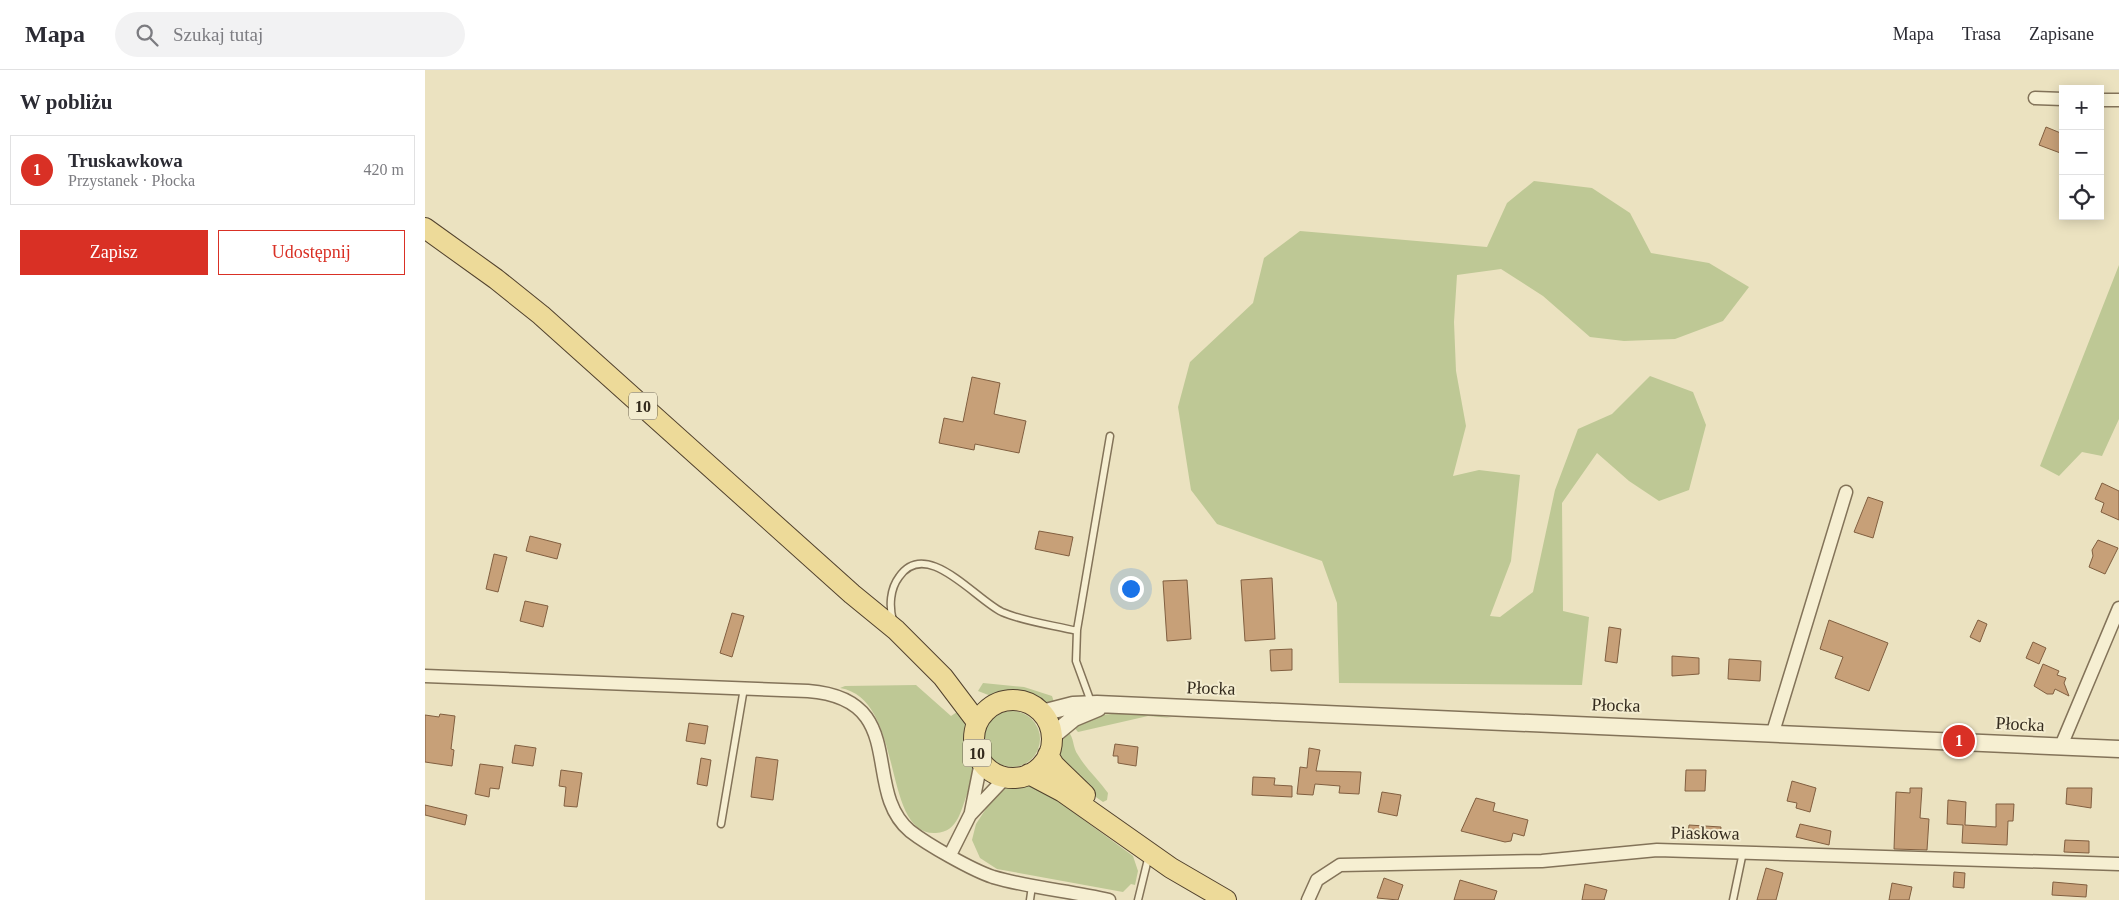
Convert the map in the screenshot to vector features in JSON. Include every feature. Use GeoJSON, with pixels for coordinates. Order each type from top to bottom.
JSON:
{"type":"FeatureCollection","features":[{"type":"Feature","properties":{"kind":"main road","name":"10"},"geometry":{"type":"LineString","coordinates":[[425,228],[491,275],[541,315],[852,594],[896,630],[943,677],[977,722]]}},
{"type":"Feature","properties":{"kind":"main road","name":"10"},"geometry":{"type":"LineString","coordinates":[[943,677],[992,706],[977,722],[974,740],[981,762],[990,770],[1006,777],[1029,774]]}},
{"type":"Feature","properties":{"kind":"main road"},"geometry":{"type":"LineString","coordinates":[[992,706],[1005,701],[1018,700],[1031,705],[1042,713],[1047,722],[1053,765],[1081,792],[1176,859],[1222,897]]}},
{"type":"Feature","properties":{"kind":"main road"},"geometry":{"type":"LineString","coordinates":[[1049,746],[1038,768],[1029,774],[1063,792],[1149,854],[1222,897]]}},
{"type":"Feature","properties":{"kind":"street"},"geometry":{"type":"LineString","coordinates":[[2035,98],[2059,99]]}},
{"type":"Feature","properties":{"kind":"street"},"geometry":{"type":"LineString","coordinates":[[2104,100],[2119,100]]}},
{"type":"Feature","properties":{"kind":"street"},"geometry":{"type":"LineString","coordinates":[[1773,732],[1846,492]]}},
{"type":"Feature","properties":{"kind":"street"},"geometry":{"type":"LineString","coordinates":[[2061,746],[2119,608]]}},
{"type":"Feature","properties":{"kind":"street"},"geometry":{"type":"LineString","coordinates":[[425,676],[744,688],[821,692],[841,696],[855,705],[867,719],[876,738],[890,794],[900,819],[917,836],[985,874],[1109,900]]}},
{"type":"Feature","properties":{"kind":"street","name":"Płocka"},"geometry":{"type":"LineString","coordinates":[[1042,713],[1092,704],[1110,706],[1169,706],[2119,749]]}},
{"type":"Feature","properties":{"kind":"street","name":"Płocka"},"geometry":{"type":"LineString","coordinates":[[1049,746],[1074,718],[1110,706]]}},
{"type":"Feature","properties":{"kind":"street"},"geometry":{"type":"LineString","coordinates":[[950,855],[970,815],[981,762]]}},
{"type":"Feature","properties":{"kind":"street"},"geometry":{"type":"LineString","coordinates":[[970,815],[1006,777]]}},
{"type":"Feature","properties":{"kind":"street","name":"Piaskowa"},"geometry":{"type":"LineString","coordinates":[[1308,900],[1317,880],[1340,865],[1359,863],[1427,864],[1542,861],[1657,850],[1744,851],[2119,864]]}},
{"type":"Feature","properties":{"kind":"lane"},"geometry":{"type":"LineString","coordinates":[[1092,704],[1076,661],[1077,631],[1110,436]]}},
{"type":"Feature","properties":{"kind":"lane"},"geometry":{"type":"LineString","coordinates":[[896,630],[892,618],[892,586],[901,574],[920,563],[932,564],[1002,612],[1077,631]]}},
{"type":"Feature","properties":{"kind":"lane"},"geometry":{"type":"LineString","coordinates":[[721,824],[744,688]]}},
{"type":"Feature","properties":{"kind":"lane"},"geometry":{"type":"LineString","coordinates":[[1733,900],[1744,851]]}},
{"type":"Feature","properties":{"kind":"lane"},"geometry":{"type":"LineString","coordinates":[[1139,900],[1149,854]]}},
{"type":"Feature","properties":{"kind":"lane"},"geometry":{"type":"LineString","coordinates":[[1030,900],[1032,885]]}},
{"type":"Feature","properties":{"kind":"green space"},"geometry":{"type":"Polygon","coordinates":[[[1534,181],[1592,188],[1630,213],[1651,253],[1709,263],[1749,287],[1723,321],[1675,339],[1624,341],[1590,337],[1543,296],[1501,269],[1457,275],[1454,322],[1456,371],[1466,426],[1453,476],[1479,470],[1520,475],[1511,561],[1490,616],[1500,617],[1533,592],[1555,490],[1578,429],[1612,414],[1650,376],[1693,392],[1706,425],[1689,490],[1659,501],[1629,481],[1597,453],[1562,503],[1563,611],[1589,617],[1582,685],[1339,683],[1337,603],[1322,561],[1217,524],[1191,490],[1178,407],[1190,362],[1253,303],[1264,258],[1300,231],[1487,247],[1507,203],[1534,181]]]}},
{"type":"Feature","properties":{"kind":"green space"},"geometry":{"type":"Polygon","coordinates":[[[2119,265],[2119,419],[2102,456],[2082,452],[2059,476],[2040,466],[2119,265]]]}},
{"type":"Feature","properties":{"kind":"green space"},"geometry":{"type":"Polygon","coordinates":[[[983,683],[1024,687],[1052,696],[1055,705],[1044,704],[1019,694],[991,696],[978,691],[983,683]]]}},
{"type":"Feature","properties":{"kind":"green space"},"geometry":{"type":"Polygon","coordinates":[[[916,685],[951,716],[960,710],[965,724],[966,740],[974,768],[973,780],[961,812],[954,824],[944,832],[936,833],[919,828],[907,813],[898,791],[885,740],[875,716],[861,698],[840,688],[845,686],[916,685]]]}},
{"type":"Feature","properties":{"kind":"green space"},"geometry":{"type":"Polygon","coordinates":[[[1012,711],[1023,713],[1032,719],[1038,728],[1040,739],[1038,750],[1032,759],[1023,765],[1012,767],[1001,765],[992,759],[986,750],[984,739],[986,728],[992,719],[1001,713],[1012,711]]]}},
{"type":"Feature","properties":{"kind":"green space"},"geometry":{"type":"Polygon","coordinates":[[[1151,714],[1172,718],[1148,716],[1078,732],[1073,726],[1099,715],[1151,714]]]}},
{"type":"Feature","properties":{"kind":"green space"},"geometry":{"type":"Polygon","coordinates":[[[1067,730],[1081,760],[1108,793],[1107,800],[1103,802],[1083,788],[1056,755],[1058,740],[1067,730]]]}},
{"type":"Feature","properties":{"kind":"green space"},"geometry":{"type":"Polygon","coordinates":[[[1032,782],[1133,856],[1138,871],[1135,885],[1131,884],[1123,892],[997,869],[980,858],[972,840],[976,824],[993,798],[1009,786],[1032,782]]]}},
{"type":"Feature","properties":{"kind":"building"},"geometry":{"type":"Polygon","coordinates":[[[2046,127],[2059,132],[2059,152],[2039,145],[2046,127]]]}},
{"type":"Feature","properties":{"kind":"building"},"geometry":{"type":"Polygon","coordinates":[[[972,377],[1000,383],[994,414],[1026,421],[1019,453],[975,444],[974,450],[939,443],[944,418],[963,422],[972,377]]]}},
{"type":"Feature","properties":{"kind":"building"},"geometry":{"type":"Polygon","coordinates":[[[2102,483],[2119,491],[2119,520],[2101,512],[2104,503],[2095,499],[2102,483]]]}},
{"type":"Feature","properties":{"kind":"building"},"geometry":{"type":"Polygon","coordinates":[[[1868,497],[1883,502],[1873,538],[1854,532],[1868,497]]]}},
{"type":"Feature","properties":{"kind":"building"},"geometry":{"type":"Polygon","coordinates":[[[1039,531],[1073,537],[1069,556],[1035,549],[1039,531]]]}},
{"type":"Feature","properties":{"kind":"building"},"geometry":{"type":"Polygon","coordinates":[[[530,536],[561,544],[557,559],[526,551],[530,536]]]}},
{"type":"Feature","properties":{"kind":"building"},"geometry":{"type":"Polygon","coordinates":[[[2098,540],[2118,548],[2105,574],[2089,567],[2093,556],[2092,550],[2098,540]]]}},
{"type":"Feature","properties":{"kind":"building"},"geometry":{"type":"Polygon","coordinates":[[[494,554],[507,557],[498,592],[486,589],[494,554]]]}},
{"type":"Feature","properties":{"kind":"building"},"geometry":{"type":"Polygon","coordinates":[[[1272,578],[1275,639],[1245,641],[1241,580],[1272,578]]]}},
{"type":"Feature","properties":{"kind":"building"},"geometry":{"type":"Polygon","coordinates":[[[1187,580],[1191,639],[1167,641],[1163,581],[1187,580]]]}},
{"type":"Feature","properties":{"kind":"building"},"geometry":{"type":"Polygon","coordinates":[[[525,601],[548,606],[543,627],[520,621],[525,601]]]}},
{"type":"Feature","properties":{"kind":"building"},"geometry":{"type":"Polygon","coordinates":[[[732,613],[744,616],[732,657],[720,653],[732,613]]]}},
{"type":"Feature","properties":{"kind":"building"},"geometry":{"type":"Polygon","coordinates":[[[1829,620],[1888,643],[1869,691],[1835,678],[1843,657],[1820,649],[1829,620]]]}},
{"type":"Feature","properties":{"kind":"building"},"geometry":{"type":"Polygon","coordinates":[[[1978,620],[1987,624],[1980,642],[1970,637],[1978,620]]]}},
{"type":"Feature","properties":{"kind":"building"},"geometry":{"type":"Polygon","coordinates":[[[1609,627],[1621,629],[1617,663],[1605,661],[1609,627]]]}},
{"type":"Feature","properties":{"kind":"building"},"geometry":{"type":"Polygon","coordinates":[[[2033,642],[2046,648],[2039,664],[2026,658],[2033,642]]]}},
{"type":"Feature","properties":{"kind":"building"},"geometry":{"type":"Polygon","coordinates":[[[1292,649],[1292,670],[1271,671],[1270,650],[1292,649]]]}},
{"type":"Feature","properties":{"kind":"building"},"geometry":{"type":"Polygon","coordinates":[[[1672,656],[1699,658],[1699,674],[1672,676],[1672,656]]]}},
{"type":"Feature","properties":{"kind":"building"},"geometry":{"type":"Polygon","coordinates":[[[1729,659],[1761,661],[1760,681],[1728,679],[1729,659]]]}},
{"type":"Feature","properties":{"kind":"building"},"geometry":{"type":"Polygon","coordinates":[[[2043,664],[2059,671],[2057,675],[2066,678],[2064,683],[2069,696],[2055,689],[2053,694],[2047,694],[2034,686],[2043,664]]]}},
{"type":"Feature","properties":{"kind":"building"},"geometry":{"type":"Polygon","coordinates":[[[440,714],[455,716],[451,749],[454,750],[452,766],[425,762],[425,715],[439,717],[440,714]]]}},
{"type":"Feature","properties":{"kind":"building"},"geometry":{"type":"Polygon","coordinates":[[[689,723],[708,726],[705,744],[686,741],[689,723]]]}},
{"type":"Feature","properties":{"kind":"building"},"geometry":{"type":"Polygon","coordinates":[[[1115,744],[1138,747],[1136,766],[1118,763],[1118,756],[1113,756],[1115,744]]]}},
{"type":"Feature","properties":{"kind":"building"},"geometry":{"type":"Polygon","coordinates":[[[515,745],[536,748],[533,766],[512,763],[515,745]]]}},
{"type":"Feature","properties":{"kind":"building"},"geometry":{"type":"Polygon","coordinates":[[[1309,748],[1320,750],[1316,771],[1361,772],[1359,794],[1339,793],[1340,786],[1315,784],[1313,795],[1297,794],[1300,767],[1307,768],[1309,748]]]}},
{"type":"Feature","properties":{"kind":"building"},"geometry":{"type":"Polygon","coordinates":[[[756,757],[778,760],[773,800],[751,797],[756,757]]]}},
{"type":"Feature","properties":{"kind":"building"},"geometry":{"type":"Polygon","coordinates":[[[701,758],[711,760],[707,786],[697,784],[701,758]]]}},
{"type":"Feature","properties":{"kind":"building"},"geometry":{"type":"Polygon","coordinates":[[[480,764],[503,767],[499,789],[490,788],[489,797],[475,794],[480,764]]]}},
{"type":"Feature","properties":{"kind":"building"},"geometry":{"type":"Polygon","coordinates":[[[561,770],[582,773],[577,807],[564,806],[566,787],[559,786],[561,770]]]}},
{"type":"Feature","properties":{"kind":"building"},"geometry":{"type":"Polygon","coordinates":[[[1686,770],[1706,770],[1705,791],[1685,791],[1686,770]]]}},
{"type":"Feature","properties":{"kind":"building"},"geometry":{"type":"Polygon","coordinates":[[[1253,777],[1275,778],[1274,785],[1292,786],[1292,797],[1252,795],[1253,777]]]}},
{"type":"Feature","properties":{"kind":"building"},"geometry":{"type":"Polygon","coordinates":[[[1792,781],[1816,788],[1810,812],[1796,808],[1797,803],[1787,801],[1792,781]]]}},
{"type":"Feature","properties":{"kind":"building"},"geometry":{"type":"Polygon","coordinates":[[[1910,788],[1922,788],[1920,818],[1929,819],[1927,850],[1894,849],[1896,792],[1910,793],[1910,788]]]}},
{"type":"Feature","properties":{"kind":"building"},"geometry":{"type":"Polygon","coordinates":[[[2067,788],[2092,788],[2091,808],[2066,804],[2067,788]]]}},
{"type":"Feature","properties":{"kind":"building"},"geometry":{"type":"Polygon","coordinates":[[[1382,792],[1401,795],[1397,816],[1378,812],[1382,792]]]}},
{"type":"Feature","properties":{"kind":"building"},"geometry":{"type":"Polygon","coordinates":[[[1476,798],[1495,803],[1493,811],[1528,820],[1524,836],[1513,833],[1511,841],[1505,842],[1461,831],[1476,798]]]}},
{"type":"Feature","properties":{"kind":"building"},"geometry":{"type":"Polygon","coordinates":[[[1948,800],[1966,802],[1965,825],[1996,827],[1996,804],[2014,804],[2013,821],[2008,821],[2007,845],[1962,843],[1963,825],[1947,824],[1948,800]]]}},
{"type":"Feature","properties":{"kind":"building"},"geometry":{"type":"Polygon","coordinates":[[[425,805],[467,815],[465,825],[425,815],[425,805]]]}},
{"type":"Feature","properties":{"kind":"building"},"geometry":{"type":"Polygon","coordinates":[[[1800,824],[1831,831],[1829,845],[1796,837],[1800,824]]]}},
{"type":"Feature","properties":{"kind":"building"},"geometry":{"type":"Polygon","coordinates":[[[1689,825],[1721,827],[1720,837],[1688,835],[1689,825]]]}},
{"type":"Feature","properties":{"kind":"building"},"geometry":{"type":"Polygon","coordinates":[[[2065,840],[2089,841],[2089,853],[2064,852],[2065,840]]]}},
{"type":"Feature","properties":{"kind":"building"},"geometry":{"type":"Polygon","coordinates":[[[1766,868],[1783,873],[1776,900],[1757,900],[1766,868]]]}},
{"type":"Feature","properties":{"kind":"building"},"geometry":{"type":"Polygon","coordinates":[[[1954,872],[1965,873],[1964,888],[1953,887],[1954,872]]]}},
{"type":"Feature","properties":{"kind":"building"},"geometry":{"type":"Polygon","coordinates":[[[1384,878],[1403,885],[1398,900],[1377,898],[1384,878]]]}},
{"type":"Feature","properties":{"kind":"building"},"geometry":{"type":"Polygon","coordinates":[[[1460,880],[1497,891],[1494,900],[1454,900],[1460,880]]]}},
{"type":"Feature","properties":{"kind":"building"},"geometry":{"type":"Polygon","coordinates":[[[2053,882],[2087,885],[2086,897],[2052,895],[2053,882]]]}},
{"type":"Feature","properties":{"kind":"building"},"geometry":{"type":"Polygon","coordinates":[[[1892,883],[1912,887],[1909,900],[1889,900],[1892,883]]]}},
{"type":"Feature","properties":{"kind":"building"},"geometry":{"type":"Polygon","coordinates":[[[1585,884],[1607,890],[1604,900],[1582,900],[1585,884]]]}},
{"type":"Feature","properties":{"kind":"place","name":"Truskawkowa"},"geometry":{"type":"Point","coordinates":[1959,741]}}]}
